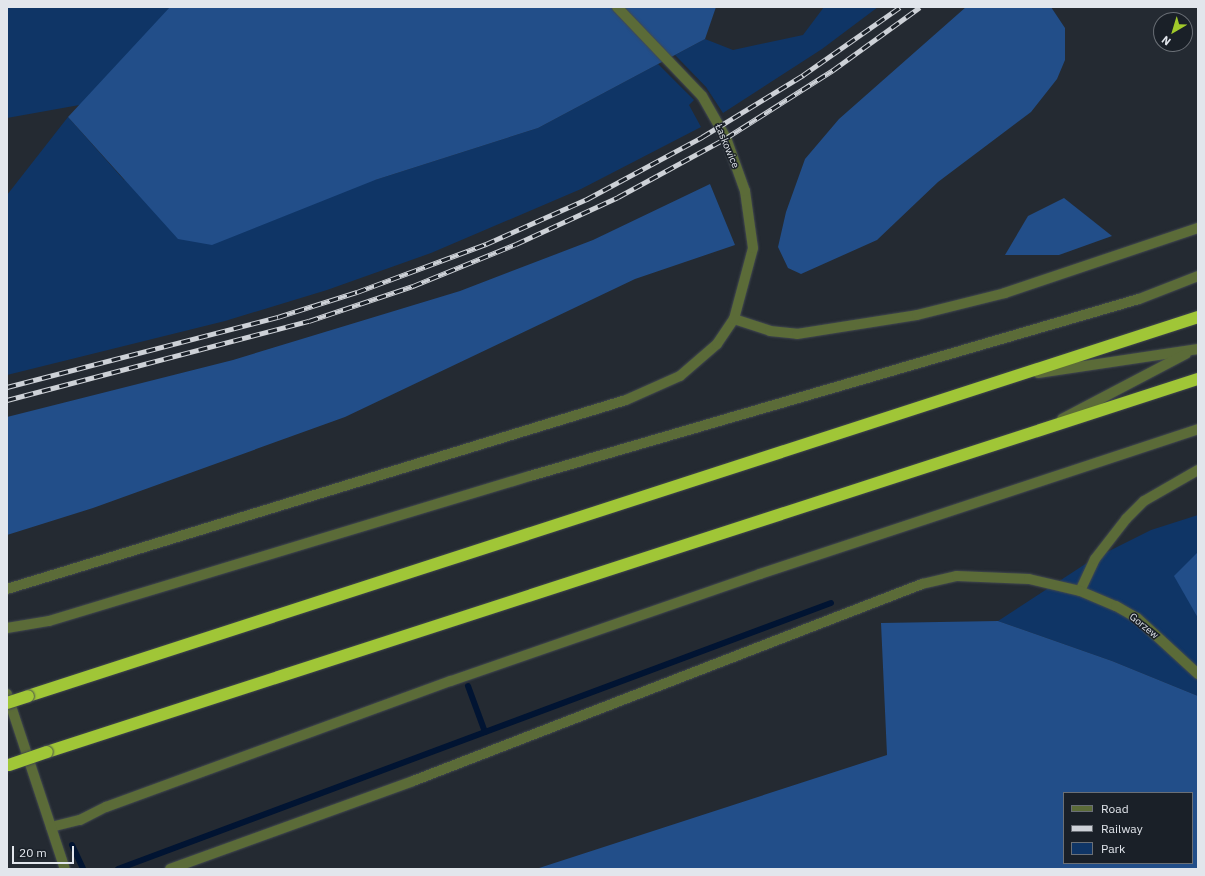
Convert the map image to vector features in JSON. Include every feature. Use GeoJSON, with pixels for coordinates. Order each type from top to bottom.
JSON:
{"type":"FeatureCollection","features":[{"type":"Feature","properties":{"kind":"highway"},"geometry":{"type":"LineString","coordinates":[[7,703],[1198,317]]}},
{"type":"Feature","properties":{"kind":"highway"},"geometry":{"type":"LineString","coordinates":[[8,765],[1198,379]]}},
{"type":"Feature","properties":{"kind":"street","name":"Łaskowice"},"geometry":{"type":"LineString","coordinates":[[7,588],[626,400],[680,376],[717,344],[734,319],[754,248],[745,191],[726,138],[692,84],[617,7]]}},
{"type":"Feature","properties":{"kind":"street"},"geometry":{"type":"LineString","coordinates":[[734,319],[770,331],[797,334],[917,315],[1005,293],[1198,228]]}},
{"type":"Feature","properties":{"kind":"street"},"geometry":{"type":"LineString","coordinates":[[7,628],[49,621],[537,474],[1140,299],[1198,276]]}},
{"type":"Feature","properties":{"kind":"street"},"geometry":{"type":"LineString","coordinates":[[1018,376],[1196,349]]}},
{"type":"Feature","properties":{"kind":"street"},"geometry":{"type":"LineString","coordinates":[[1038,432],[1196,349]]}},
{"type":"Feature","properties":{"kind":"street"},"geometry":{"type":"LineString","coordinates":[[52,827],[80,820],[106,807],[458,679],[760,574],[1198,429]]}},
{"type":"Feature","properties":{"kind":"street"},"geometry":{"type":"LineString","coordinates":[[1080,591],[1095,559],[1126,519],[1144,501],[1198,470]]}},
{"type":"Feature","properties":{"kind":"street","name":"Gorzew"},"geometry":{"type":"LineString","coordinates":[[170,869],[420,779],[922,584],[957,576],[994,575],[1029,579],[1080,591],[1137,618],[1198,674]]}},
{"type":"Feature","properties":{"kind":"street"},"geometry":{"type":"LineString","coordinates":[[7,694],[65,869]]}},
{"type":"Feature","properties":{"kind":"green space"},"geometry":{"type":"Polygon","coordinates":[[[7,7],[328,7],[124,97],[7,118],[7,7]]]}},
{"type":"Feature","properties":{"kind":"green space"},"geometry":{"type":"Polygon","coordinates":[[[824,7],[878,7],[822,49],[723,113],[706,87],[675,55],[705,39],[733,50],[803,35],[824,7]]]}},
{"type":"Feature","properties":{"kind":"green space"},"geometry":{"type":"Polygon","coordinates":[[[658,64],[694,100],[689,105],[701,127],[581,189],[431,253],[327,290],[225,321],[7,375],[7,195],[68,117],[124,180],[375,180],[538,128],[658,64]]]}},
{"type":"Feature","properties":{"kind":"green space"},"geometry":{"type":"Polygon","coordinates":[[[1198,515],[1198,696],[1112,661],[998,621],[1093,559],[1151,530],[1198,515]]]}},
{"type":"Feature","properties":{"kind":"shaded area"},"geometry":{"type":"Polygon","coordinates":[[[170,7],[716,7],[705,39],[538,128],[375,180],[212,245],[178,239],[68,117],[170,7]]]}},
{"type":"Feature","properties":{"kind":"shaded area"},"geometry":{"type":"Polygon","coordinates":[[[966,7],[1051,7],[1065,28],[1065,60],[1057,79],[1031,112],[938,182],[877,240],[801,274],[788,268],[778,247],[786,212],[805,159],[839,119],[966,7]]]}},
{"type":"Feature","properties":{"kind":"shaded area"},"geometry":{"type":"Polygon","coordinates":[[[710,184],[735,245],[635,279],[345,417],[93,508],[7,535],[7,417],[233,360],[460,291],[593,240],[710,184]]]}},
{"type":"Feature","properties":{"kind":"shaded area"},"geometry":{"type":"Polygon","coordinates":[[[1064,198],[1112,236],[1059,255],[1005,255],[1028,216],[1064,198]]]}},
{"type":"Feature","properties":{"kind":"shaded area"},"geometry":{"type":"Polygon","coordinates":[[[1198,552],[1198,618],[1174,576],[1198,552]]]}},
{"type":"Feature","properties":{"kind":"shaded area"},"geometry":{"type":"Polygon","coordinates":[[[998,621],[1112,661],[1198,696],[1198,869],[536,869],[887,755],[881,623],[998,621]]]}},
{"type":"Feature","properties":{"kind":"waterway"},"geometry":{"type":"LineString","coordinates":[[118,869],[831,603]]}},
{"type":"Feature","properties":{"kind":"waterway"},"geometry":{"type":"LineString","coordinates":[[468,686],[485,732]]}},
{"type":"Feature","properties":{"kind":"waterway"},"geometry":{"type":"LineString","coordinates":[[72,845],[83,869]]}},
{"type":"Feature","properties":{"kind":"railway"},"geometry":{"type":"LineString","coordinates":[[7,387],[278,317],[357,292],[486,244],[587,199],[702,137],[803,75],[900,7]]}},
{"type":"Feature","properties":{"kind":"railway"},"geometry":{"type":"LineString","coordinates":[[7,400],[309,321],[413,286],[516,244],[618,197],[726,138],[833,70],[920,7]]}}]}
